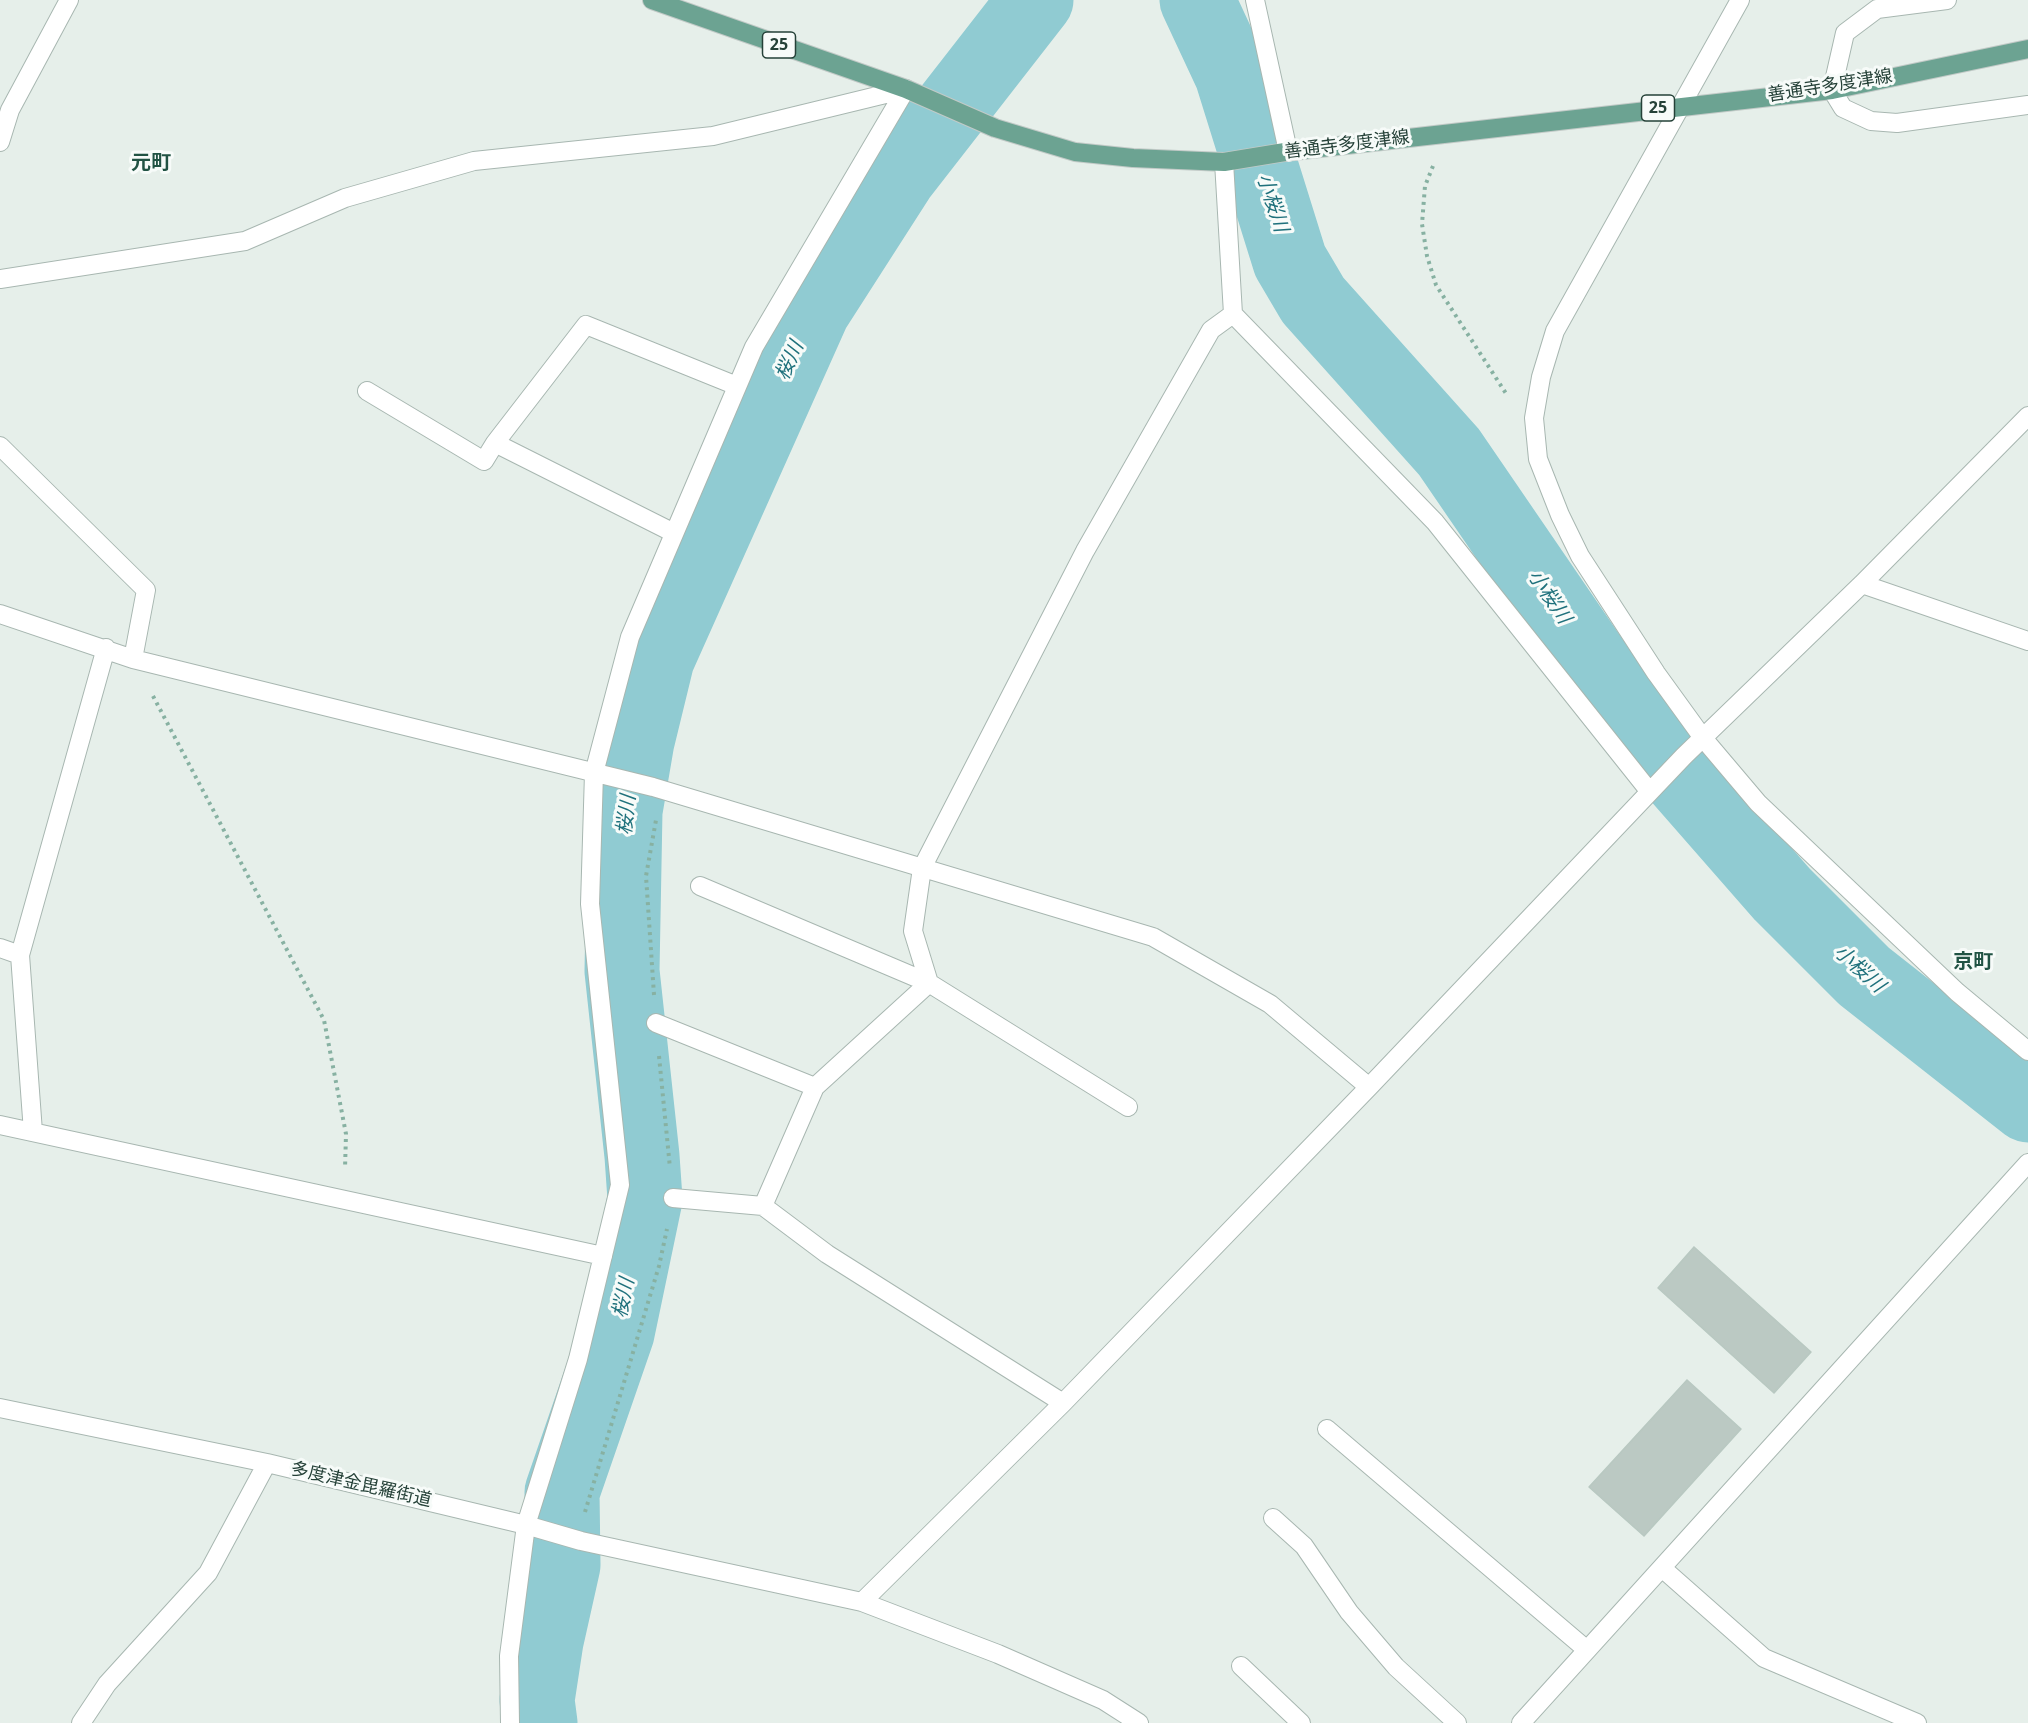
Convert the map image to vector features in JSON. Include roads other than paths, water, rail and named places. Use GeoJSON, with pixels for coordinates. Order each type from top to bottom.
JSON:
{"type":"FeatureCollection","features":[{"type":"Feature","properties":{"kind":"main road","name":"善通寺多度津線"},"geometry":{"type":"LineString","coordinates":[[652,0],[906,89],[995,128],[1075,152],[1133,158],[1226,162],[1286,152],[1832,90],[2028,49]]}},
{"type":"Feature","properties":{"kind":"street"},"geometry":{"type":"LineString","coordinates":[[1740,0],[1555,331],[1541,377],[1534,418],[1538,459],[1560,515],[1580,556],[1656,673],[1703,738],[1758,803],[1957,992],[2028,1052]]}},
{"type":"Feature","properties":{"kind":"street"},"geometry":{"type":"LineString","coordinates":[[1947,0],[1877,9],[1845,33],[1832,90],[1843,108],[1871,121],[1897,123],[2028,105]]}},
{"type":"Feature","properties":{"kind":"street"},"geometry":{"type":"LineString","coordinates":[[0,142],[10,110],[66,1]]}},
{"type":"Feature","properties":{"kind":"street"},"geometry":{"type":"LineString","coordinates":[[1256,3],[1286,152]]}},
{"type":"Feature","properties":{"kind":"street"},"geometry":{"type":"LineString","coordinates":[[0,279],[245,241],[345,198],[474,161],[713,136],[906,89]]}},
{"type":"Feature","properties":{"kind":"street"},"geometry":{"type":"LineString","coordinates":[[510,1723],[509,1656],[526,1525],[578,1359],[620,1185],[590,904],[595,773],[630,637],[754,347],[906,89]]}},
{"type":"Feature","properties":{"kind":"street"},"geometry":{"type":"LineString","coordinates":[[1226,162],[1233,314],[1435,522],[1651,791]]}},
{"type":"Feature","properties":{"kind":"street"},"geometry":{"type":"LineString","coordinates":[[929,983],[913,931],[922,868],[1085,551],[1211,330],[1233,314]]}},
{"type":"Feature","properties":{"kind":"street"},"geometry":{"type":"LineString","coordinates":[[367,391],[484,461],[495,443],[586,325],[737,386]]}},
{"type":"Feature","properties":{"kind":"street"},"geometry":{"type":"LineString","coordinates":[[862,1602],[1063,1403],[1369,1087],[1684,756],[1862,584],[2028,416]]}},
{"type":"Feature","properties":{"kind":"street"},"geometry":{"type":"LineString","coordinates":[[495,443],[674,533]]}},
{"type":"Feature","properties":{"kind":"street"},"geometry":{"type":"LineString","coordinates":[[0,446],[146,590],[133,658]]}},
{"type":"Feature","properties":{"kind":"street"},"geometry":{"type":"LineString","coordinates":[[1862,584],[2028,641]]}},
{"type":"Feature","properties":{"kind":"street"},"geometry":{"type":"LineString","coordinates":[[0,614],[133,658],[652,787],[1153,937],[1270,1004],[1369,1087]]}},
{"type":"Feature","properties":{"kind":"street"},"geometry":{"type":"LineString","coordinates":[[33,1132],[20,955],[106,648]]}},
{"type":"Feature","properties":{"kind":"street"},"geometry":{"type":"LineString","coordinates":[[700,886],[929,983],[1128,1107]]}},
{"type":"Feature","properties":{"kind":"street"},"geometry":{"type":"LineString","coordinates":[[0,948],[20,955]]}},
{"type":"Feature","properties":{"kind":"street"},"geometry":{"type":"LineString","coordinates":[[762,1206],[815,1087],[929,983]]}},
{"type":"Feature","properties":{"kind":"street"},"geometry":{"type":"LineString","coordinates":[[656,1023],[815,1087]]}},
{"type":"Feature","properties":{"kind":"street"},"geometry":{"type":"LineString","coordinates":[[0,1125],[603,1256]]}},
{"type":"Feature","properties":{"kind":"street"},"geometry":{"type":"LineString","coordinates":[[1521,1723],[2028,1163]]}},
{"type":"Feature","properties":{"kind":"street"},"geometry":{"type":"LineString","coordinates":[[673,1198],[762,1206],[827,1254],[1063,1403]]}},
{"type":"Feature","properties":{"kind":"street","name":"多度津金毘羅街道"},"geometry":{"type":"LineString","coordinates":[[0,1408],[267,1463],[526,1525],[581,1541],[862,1602],[998,1654],[1061,1681],[1103,1700],[1139,1723]]}},
{"type":"Feature","properties":{"kind":"street"},"geometry":{"type":"LineString","coordinates":[[1327,1429],[1587,1650]]}},
{"type":"Feature","properties":{"kind":"street"},"geometry":{"type":"LineString","coordinates":[[81,1723],[107,1684],[208,1573],[267,1463]]}},
{"type":"Feature","properties":{"kind":"street"},"geometry":{"type":"LineString","coordinates":[[1273,1518],[1304,1546],[1349,1612],[1396,1667],[1457,1723]]}},
{"type":"Feature","properties":{"kind":"street"},"geometry":{"type":"LineString","coordinates":[[1662,1568],[1764,1658],[1917,1723]]}},
{"type":"Feature","properties":{"kind":"street"},"geometry":{"type":"LineString","coordinates":[[1241,1666],[1301,1723]]}},
{"type":"Feature","properties":{"kind":"waterway","name":"桜川"},"geometry":{"type":"LineString","coordinates":[[540,1723],[537,1700],[546,1641],[563,1565],[562,1492],[617,1333],[645,1199],[622,971],[625,811],[637,741],[657,659],[813,310],[899,176],[1036,0]]}},
{"type":"Feature","properties":{"kind":"waterway","name":"小桜川"},"geometry":{"type":"LineString","coordinates":[[1197,0],[1232,75],[1290,261],[1313,300],[1449,452],[1642,734],[1782,894],[1864,976],[2028,1105]]}},
{"type":"Feature","properties":{"kind":"district","name":"元町"},"geometry":{"type":"Point","coordinates":[151,163]}},
{"type":"Feature","properties":{"kind":"district","name":"京町"},"geometry":{"type":"Point","coordinates":[1973,962]}}]}
